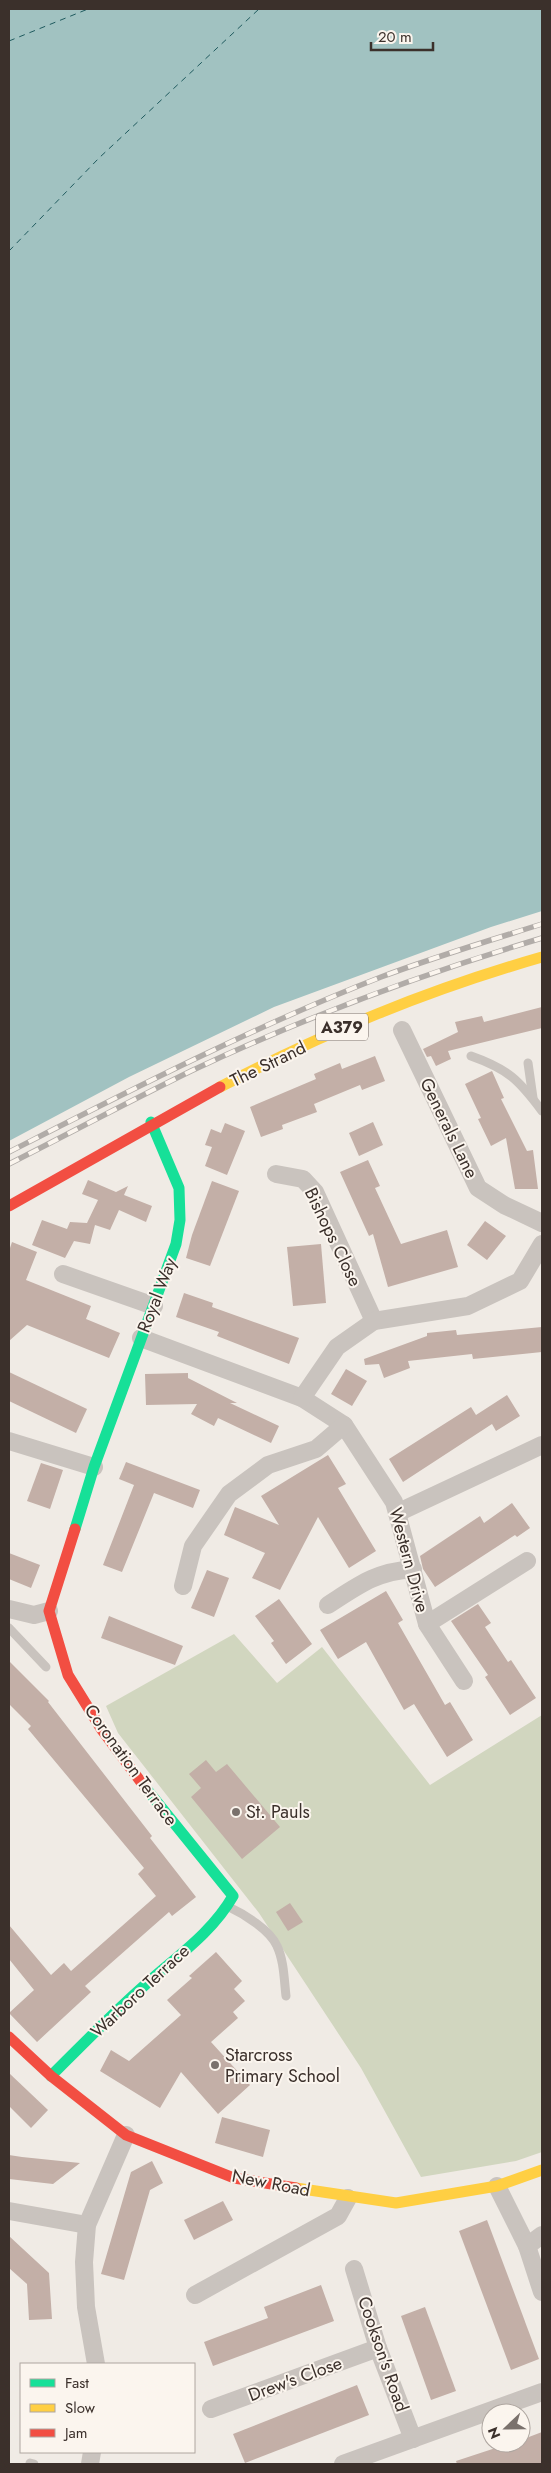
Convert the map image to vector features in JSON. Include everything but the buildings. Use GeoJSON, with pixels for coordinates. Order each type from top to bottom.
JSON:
{"type":"FeatureCollection","features":[{"type":"Feature","properties":{"kind":"street","name":"The Strand"},"geometry":{"type":"LineString","coordinates":[[9,1206],[151,1122],[347,1025],[438,989],[542,957]]}},
{"type":"Feature","properties":{"kind":"street","name":"Generals Lane"},"geometry":{"type":"LineString","coordinates":[[402,1030],[478,1188],[504,1205],[542,1222]]}},
{"type":"Feature","properties":{"kind":"street","name":"Royal Way"},"geometry":{"type":"LineString","coordinates":[[49,1611],[94,1467],[176,1244],[180,1199],[179,1188],[151,1122]]}},
{"type":"Feature","properties":{"kind":"street","name":"Bishops Close"},"geometry":{"type":"LineString","coordinates":[[276,1174],[303,1179],[314,1192],[374,1322]]}},
{"type":"Feature","properties":{"kind":"street"},"geometry":{"type":"LineString","coordinates":[[302,1398],[337,1347],[374,1322],[468,1306],[520,1280],[542,1244]]}},
{"type":"Feature","properties":{"kind":"street"},"geometry":{"type":"LineString","coordinates":[[63,1274],[154,1306]]}},
{"type":"Feature","properties":{"kind":"street","name":"Western Drive"},"geometry":{"type":"LineString","coordinates":[[141,1338],[302,1398],[344,1424],[394,1502],[427,1624],[464,1681]]}},
{"type":"Feature","properties":{"kind":"street"},"geometry":{"type":"LineString","coordinates":[[183,1586],[193,1546],[229,1494],[268,1464],[316,1449],[344,1424]]}},
{"type":"Feature","properties":{"kind":"street"},"geometry":{"type":"LineString","coordinates":[[9,1441],[94,1467]]}},
{"type":"Feature","properties":{"kind":"street"},"geometry":{"type":"LineString","coordinates":[[397,1512],[542,1445]]}},
{"type":"Feature","properties":{"kind":"street"},"geometry":{"type":"LineString","coordinates":[[427,1624],[527,1561]]}},
{"type":"Feature","properties":{"kind":"street"},"geometry":{"type":"LineString","coordinates":[[328,1605],[370,1578],[390,1571],[413,1569]]}},
{"type":"Feature","properties":{"kind":"street"},"geometry":{"type":"LineString","coordinates":[[9,1609],[34,1614],[49,1611]]}},
{"type":"Feature","properties":{"kind":"street","name":"Coronation Terrace"},"geometry":{"type":"LineString","coordinates":[[49,1611],[68,1675],[102,1730],[148,1792],[233,1896],[228,1907]]}},
{"type":"Feature","properties":{"kind":"street","name":"Warboro Terrace"},"geometry":{"type":"LineString","coordinates":[[51,2076],[228,1907]]}},
{"type":"Feature","properties":{"kind":"street","name":"New Road"},"geometry":{"type":"LineString","coordinates":[[9,2037],[51,2076],[126,2135],[234,2178],[348,2198],[396,2204],[498,2186],[542,2170]]}},
{"type":"Feature","properties":{"kind":"street"},"geometry":{"type":"LineString","coordinates":[[96,2363],[86,2307],[84,2262],[87,2225],[126,2135]]}},
{"type":"Feature","properties":{"kind":"street"},"geometry":{"type":"LineString","coordinates":[[498,2186],[527,2246],[542,2292]]}},
{"type":"Feature","properties":{"kind":"street"},"geometry":{"type":"LineString","coordinates":[[195,2295],[338,2216],[348,2198]]}},
{"type":"Feature","properties":{"kind":"street"},"geometry":{"type":"LineString","coordinates":[[9,2211],[87,2225]]}},
{"type":"Feature","properties":{"kind":"street"},"geometry":{"type":"LineString","coordinates":[[527,2246],[542,2235]]}},
{"type":"Feature","properties":{"kind":"street","name":"Cookson's Road"},"geometry":{"type":"LineString","coordinates":[[354,2269],[378,2348],[413,2439]]}},
{"type":"Feature","properties":{"kind":"street","name":"Drew's Close"},"geometry":{"type":"LineString","coordinates":[[211,2409],[378,2348]]}},
{"type":"Feature","properties":{"kind":"street"},"geometry":{"type":"LineString","coordinates":[[343,2464],[542,2392]]}},
{"type":"Feature","properties":{"kind":"lane"},"geometry":{"type":"LineString","coordinates":[[471,1056],[497,1065],[521,1083],[542,1111]]}},
{"type":"Feature","properties":{"kind":"lane"},"geometry":{"type":"LineString","coordinates":[[528,1062],[533,1098]]}},
{"type":"Feature","properties":{"kind":"lane"},"geometry":{"type":"LineString","coordinates":[[9,1628],[46,1667]]}},
{"type":"Feature","properties":{"kind":"lane"},"geometry":{"type":"LineString","coordinates":[[228,1907],[254,1921],[276,1944],[282,1963],[286,1996]]}},
{"type":"Feature","properties":{"kind":"green space"},"geometry":{"type":"Polygon","coordinates":[[[234,1634],[277,1683],[322,1647],[430,1785],[542,1715],[542,2152],[516,2161],[421,2177],[361,2068],[259,1913],[118,1733],[106,1706],[234,1634]]]}},
{"type":"Feature","properties":{"kind":"water"},"geometry":{"type":"Polygon","coordinates":[[[9,9],[542,9],[542,911],[491,927],[274,1007],[129,1077],[9,1141],[9,9]]]}},
{"type":"Feature","properties":{"kind":"ferry route"},"geometry":{"type":"LineString","coordinates":[[9,41],[88,9]]}},
{"type":"Feature","properties":{"kind":"ferry route"},"geometry":{"type":"LineString","coordinates":[[9,251],[99,158],[259,9]]}},
{"type":"Feature","properties":{"kind":"railway"},"geometry":{"type":"LineString","coordinates":[[9,1152],[193,1060],[333,996],[461,949],[542,924]]}},
{"type":"Feature","properties":{"kind":"railway"},"geometry":{"type":"LineString","coordinates":[[9,1164],[145,1094],[234,1051],[364,998],[453,966],[542,938]]}},
{"type":"Feature","properties":{"kind":"traffic: fast"},"geometry":{"type":"LineString","coordinates":[[75,1529],[94,1467],[176,1244],[180,1220],[179,1188],[151,1122]]}},
{"type":"Feature","properties":{"kind":"traffic: fast"},"geometry":{"type":"LineString","coordinates":[[51,2076],[121,2007],[193,1944],[215,1922],[233,1896],[144,1786]]}},
{"type":"Feature","properties":{"kind":"traffic: slow"},"geometry":{"type":"LineString","coordinates":[[220,1087],[338,1030],[418,998],[542,957]]}},
{"type":"Feature","properties":{"kind":"traffic: slow"},"geometry":{"type":"LineString","coordinates":[[296,2188],[396,2203],[497,2186],[542,2170]]}},
{"type":"Feature","properties":{"kind":"traffic: jam"},"geometry":{"type":"LineString","coordinates":[[9,1206],[220,1087]]}},
{"type":"Feature","properties":{"kind":"traffic: jam"},"geometry":{"type":"LineString","coordinates":[[75,1529],[49,1611],[68,1675],[102,1730],[144,1786]]}},
{"type":"Feature","properties":{"kind":"traffic: jam"},"geometry":{"type":"LineString","coordinates":[[9,2037],[51,2076],[126,2135],[234,2178],[296,2188]]}},
{"type":"Feature","properties":{"kind":"place","name":"St. Pauls"},"geometry":{"type":"Point","coordinates":[236,1812]}},
{"type":"Feature","properties":{"kind":"place","name":"Starcross Primary School"},"geometry":{"type":"Point","coordinates":[215,2065]}}]}
